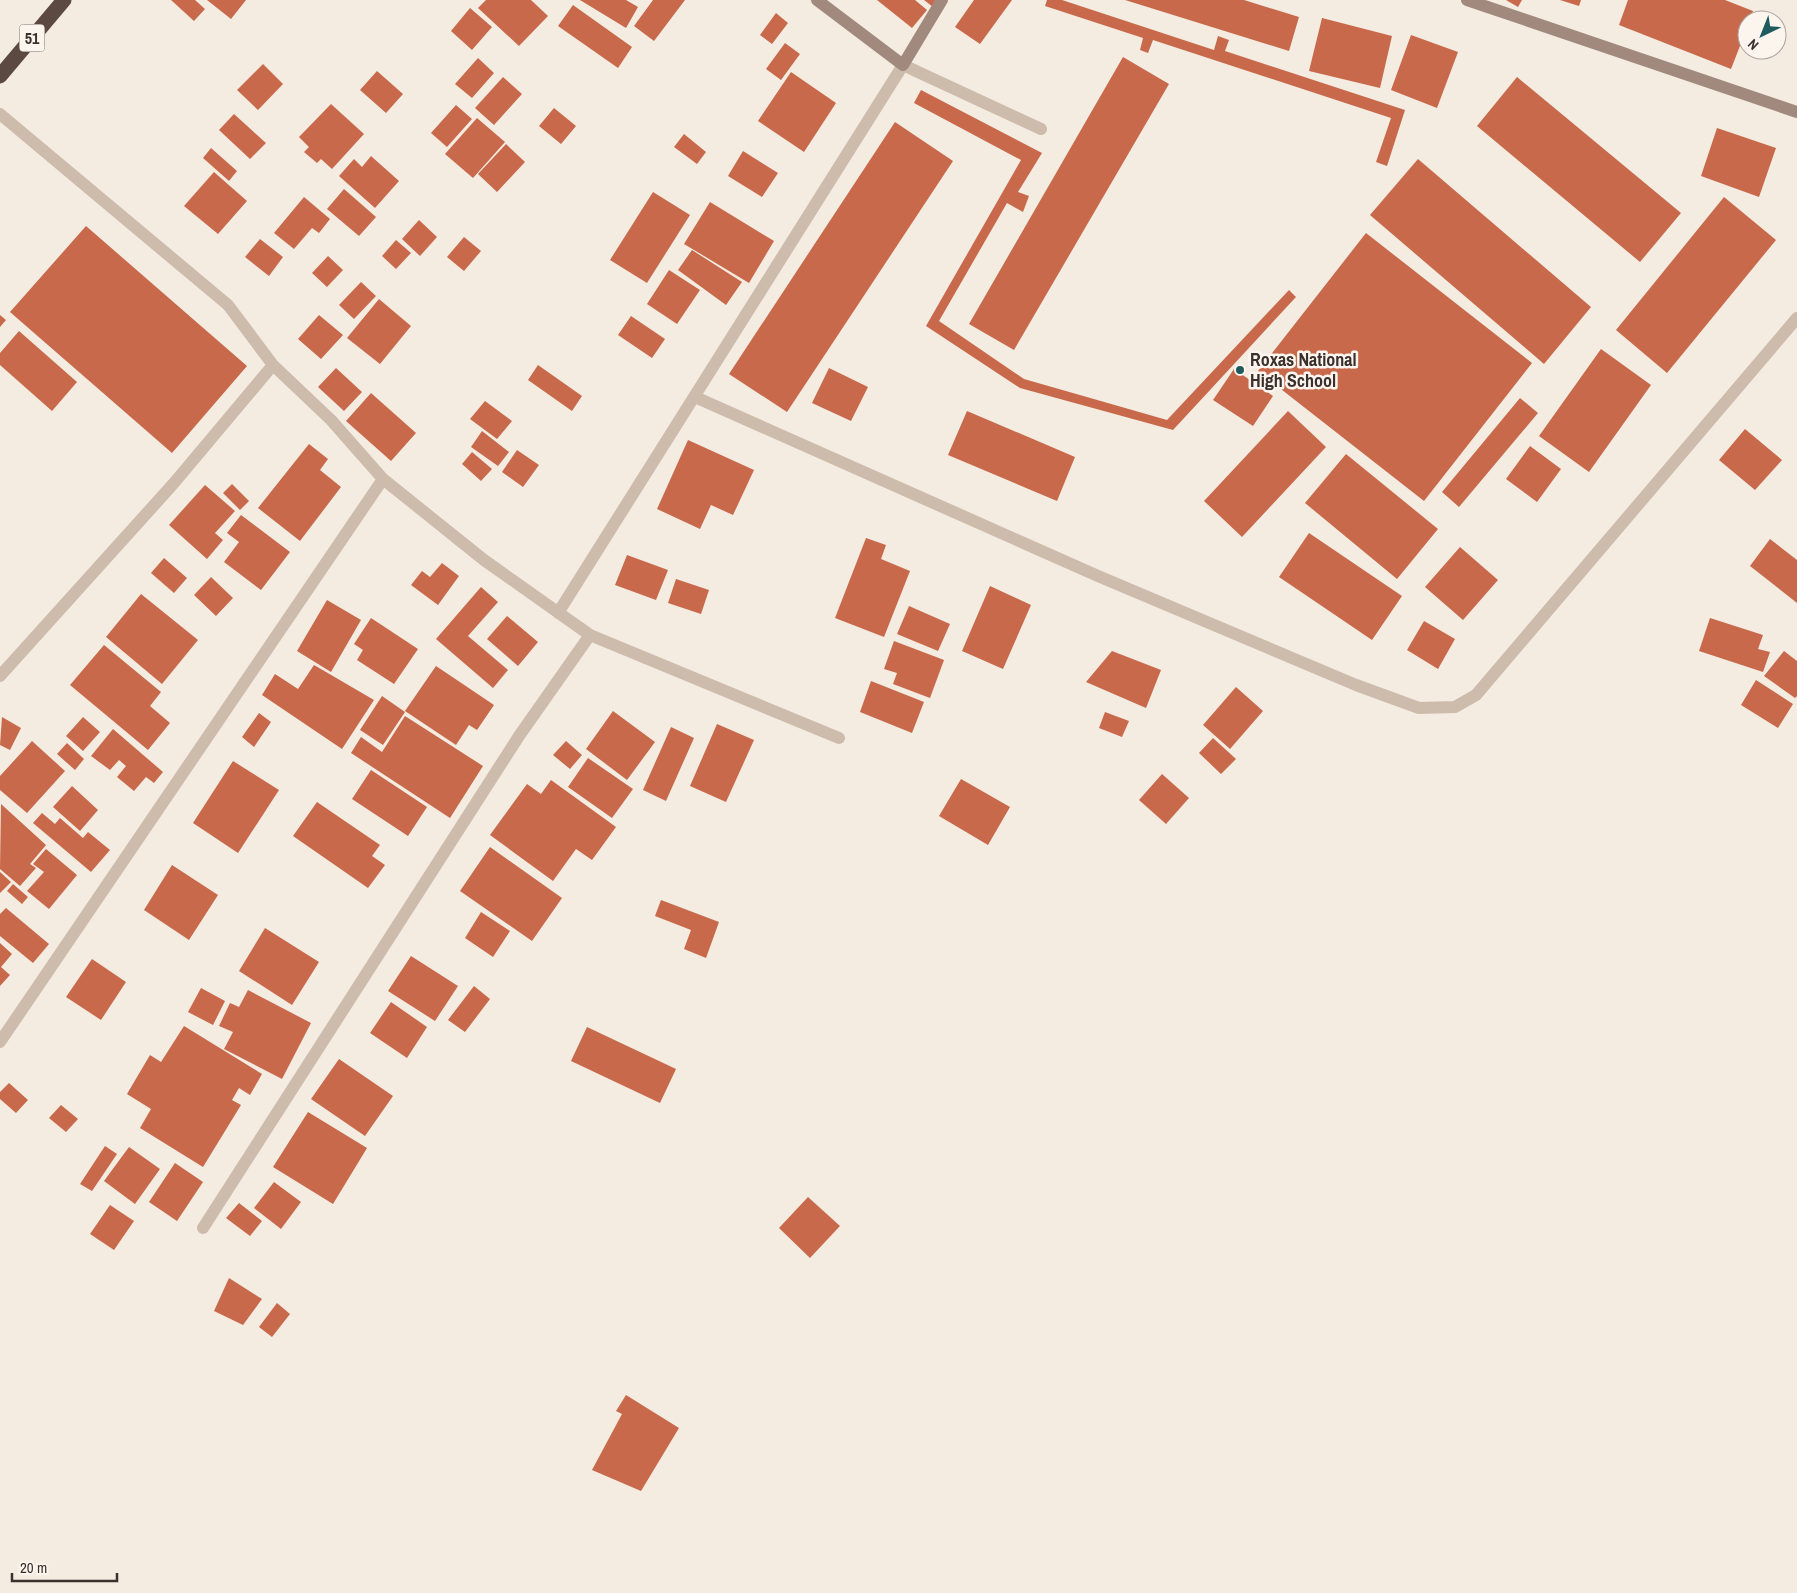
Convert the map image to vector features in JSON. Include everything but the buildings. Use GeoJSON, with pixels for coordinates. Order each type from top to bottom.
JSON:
{"type":"FeatureCollection","features":[{"type":"Feature","properties":{"kind":"highway","name":"51"},"geometry":{"type":"LineString","coordinates":[[0,76],[64,0]]}},
{"type":"Feature","properties":{"kind":"street"},"geometry":{"type":"LineString","coordinates":[[817,0],[903,65],[1041,129]]}},
{"type":"Feature","properties":{"kind":"street"},"geometry":{"type":"LineString","coordinates":[[558,613],[942,0]]}},
{"type":"Feature","properties":{"kind":"street"},"geometry":{"type":"LineString","coordinates":[[1467,0],[1797,112]]}},
{"type":"Feature","properties":{"kind":"street"},"geometry":{"type":"LineString","coordinates":[[0,114],[228,305],[273,365],[331,420],[383,480],[484,560],[590,635],[839,738]]}},
{"type":"Feature","properties":{"kind":"street"},"geometry":{"type":"LineString","coordinates":[[695,397],[1098,576],[1356,685],[1419,708],[1455,707],[1476,695],[1797,318]]}},
{"type":"Feature","properties":{"kind":"street"},"geometry":{"type":"LineString","coordinates":[[0,676],[174,483],[273,365]]}},
{"type":"Feature","properties":{"kind":"street"},"geometry":{"type":"LineString","coordinates":[[0,1042],[383,480]]}},
{"type":"Feature","properties":{"kind":"street"},"geometry":{"type":"LineString","coordinates":[[203,1228],[519,736],[590,635]]}},
{"type":"Feature","properties":{"kind":"place","name":"Roxas National High School"},"geometry":{"type":"Point","coordinates":[1240,370]}}]}
